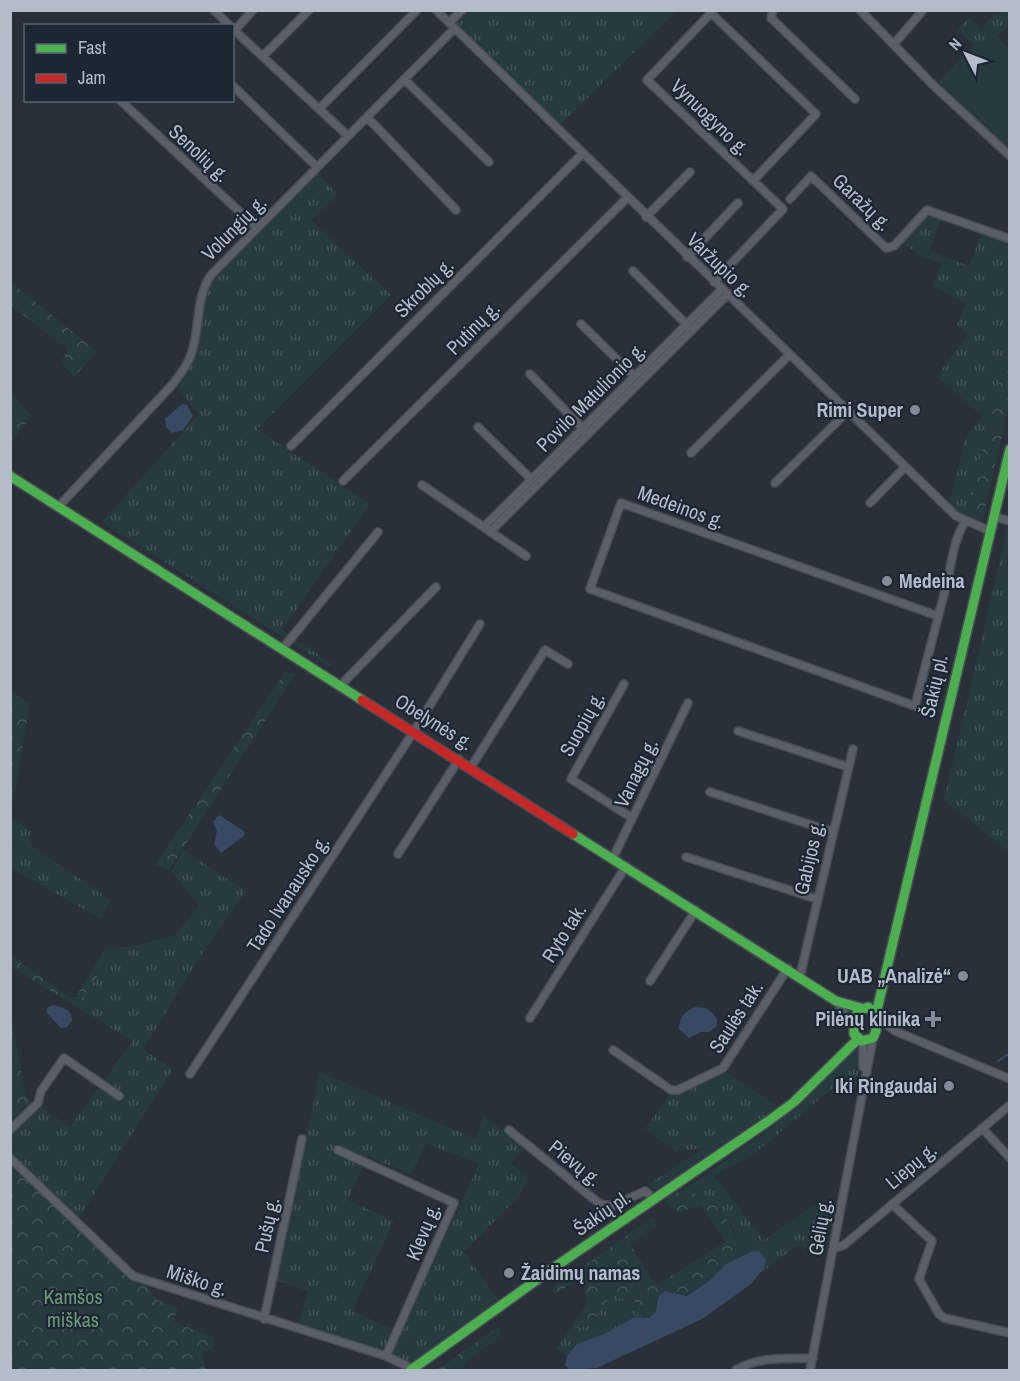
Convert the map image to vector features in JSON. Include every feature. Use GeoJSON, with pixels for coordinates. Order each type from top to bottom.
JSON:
{"type":"FeatureCollection","features":[{"type":"Feature","properties":{"kind":"main road","name":"Šakių pl."},"geometry":{"type":"LineString","coordinates":[[877,1015],[894,932],[1010,449]]}},
{"type":"Feature","properties":{"kind":"main road","name":"Obelynės g."},"geometry":{"type":"LineString","coordinates":[[10,476],[788,968],[836,1001],[863,1008]]}},
{"type":"Feature","properties":{"kind":"main road","name":"Šakių pl."},"geometry":{"type":"LineString","coordinates":[[863,1008],[871,997],[894,932]]}},
{"type":"Feature","properties":{"kind":"main road"},"geometry":{"type":"LineString","coordinates":[[863,1008],[871,1008],[877,1015],[874,1037],[859,1040],[853,1028],[856,1014],[863,1008]]}},
{"type":"Feature","properties":{"kind":"main road","name":"Šakių pl."},"geometry":{"type":"LineString","coordinates":[[813,1085],[853,1028]]}},
{"type":"Feature","properties":{"kind":"main road","name":"Šakių pl."},"geometry":{"type":"LineString","coordinates":[[412,1370],[767,1122],[813,1085],[849,1046],[859,1040]]}},
{"type":"Feature","properties":{"kind":"street"},"geometry":{"type":"LineString","coordinates":[[214,10],[229,24]]}},
{"type":"Feature","properties":{"kind":"street"},"geometry":{"type":"LineString","coordinates":[[234,27],[253,10]]}},
{"type":"Feature","properties":{"kind":"street"},"geometry":{"type":"LineString","coordinates":[[263,56],[309,10]]}},
{"type":"Feature","properties":{"kind":"street"},"geometry":{"type":"LineString","coordinates":[[319,108],[417,10]]}},
{"type":"Feature","properties":{"kind":"street","name":"Varžupio g."},"geometry":{"type":"LineString","coordinates":[[436,10],[905,467],[965,522],[990,531]]}},
{"type":"Feature","properties":{"kind":"street","name":"Volungių g."},"geometry":{"type":"LineString","coordinates":[[60,506],[180,374],[194,347],[206,282],[218,266],[404,79],[452,26],[462,10]]}},
{"type":"Feature","properties":{"kind":"street"},"geometry":{"type":"LineString","coordinates":[[860,10],[932,84],[1010,156]]}},
{"type":"Feature","properties":{"kind":"street"},"geometry":{"type":"LineString","coordinates":[[894,44],[923,10]]}},
{"type":"Feature","properties":{"kind":"street","name":"Vynuogyno g."},"geometry":{"type":"LineString","coordinates":[[714,282],[783,209],[753,181],[647,80],[711,14],[816,114],[753,181]]}},
{"type":"Feature","properties":{"kind":"street"},"geometry":{"type":"LineString","coordinates":[[772,14],[855,99]]}},
{"type":"Feature","properties":{"kind":"street"},"geometry":{"type":"LineString","coordinates":[[234,29],[348,136]]}},
{"type":"Feature","properties":{"kind":"street"},"geometry":{"type":"LineString","coordinates":[[404,79],[489,162]]}},
{"type":"Feature","properties":{"kind":"street"},"geometry":{"type":"LineString","coordinates":[[234,87],[317,167]]}},
{"type":"Feature","properties":{"kind":"street","name":"Senolių g."},"geometry":{"type":"LineString","coordinates":[[122,102],[257,228]]}},
{"type":"Feature","properties":{"kind":"street"},"geometry":{"type":"LineString","coordinates":[[367,117],[456,210]]}},
{"type":"Feature","properties":{"kind":"street","name":"Skroblų g."},"geometry":{"type":"LineString","coordinates":[[291,446],[582,154]]}},
{"type":"Feature","properties":{"kind":"street"},"geometry":{"type":"LineString","coordinates":[[646,217],[690,172]]}},
{"type":"Feature","properties":{"kind":"street","name":"Garažų g."},"geometry":{"type":"LineString","coordinates":[[790,199],[811,176],[886,248],[894,246],[927,210],[1010,239]]}},
{"type":"Feature","properties":{"kind":"street","name":"Putinų g."},"geometry":{"type":"LineString","coordinates":[[343,482],[627,198]]}},
{"type":"Feature","properties":{"kind":"street"},"geometry":{"type":"LineString","coordinates":[[687,257],[738,203]]}},
{"type":"Feature","properties":{"kind":"street"},"geometry":{"type":"LineString","coordinates":[[633,272],[689,328]]}},
{"type":"Feature","properties":{"kind":"street","name":"Povilo Matulionio g."},"geometry":{"type":"LineString","coordinates":[[487,529],[724,292]]}},
{"type":"Feature","properties":{"kind":"street"},"geometry":{"type":"LineString","coordinates":[[581,324],[634,376]]}},
{"type":"Feature","properties":{"kind":"street","name":"Povilo Matulionio g."},"geometry":{"type":"LineString","coordinates":[[487,529],[531,479],[585,431],[634,376],[689,328]]}},
{"type":"Feature","properties":{"kind":"street"},"geometry":{"type":"LineString","coordinates":[[691,453],[789,355]]}},
{"type":"Feature","properties":{"kind":"street"},"geometry":{"type":"LineString","coordinates":[[530,374],[585,431]]}},
{"type":"Feature","properties":{"kind":"street"},"geometry":{"type":"LineString","coordinates":[[776,483],[848,411]]}},
{"type":"Feature","properties":{"kind":"street"},"geometry":{"type":"LineString","coordinates":[[478,427],[531,479]]}},
{"type":"Feature","properties":{"kind":"street"},"geometry":{"type":"LineString","coordinates":[[870,503],[905,467]]}},
{"type":"Feature","properties":{"kind":"street"},"geometry":{"type":"LineString","coordinates":[[422,485],[526,556]]}},
{"type":"Feature","properties":{"kind":"street","name":"Medeinos g."},"geometry":{"type":"LineString","coordinates":[[621,503],[938,616],[915,705],[590,589],[621,503]]}},
{"type":"Feature","properties":{"kind":"street"},"geometry":{"type":"LineString","coordinates":[[994,517],[1010,522]]}},
{"type":"Feature","properties":{"kind":"street"},"geometry":{"type":"LineString","coordinates":[[938,616],[957,535],[965,522]]}},
{"type":"Feature","properties":{"kind":"street"},"geometry":{"type":"LineString","coordinates":[[283,648],[378,532]]}},
{"type":"Feature","properties":{"kind":"street"},"geometry":{"type":"LineString","coordinates":[[341,685],[436,587]]}},
{"type":"Feature","properties":{"kind":"street","name":"Tado Ivanausko g."},"geometry":{"type":"LineString","coordinates":[[190,1074],[414,731],[480,624]]}},
{"type":"Feature","properties":{"kind":"street"},"geometry":{"type":"LineString","coordinates":[[471,767],[545,650],[568,664]]}},
{"type":"Feature","properties":{"kind":"street","name":"Suopių g."},"geometry":{"type":"LineString","coordinates":[[624,684],[571,779],[633,818]]}},
{"type":"Feature","properties":{"kind":"street","name":"Vanagų g."},"geometry":{"type":"LineString","coordinates":[[613,858],[688,703]]}},
{"type":"Feature","properties":{"kind":"street"},"geometry":{"type":"LineString","coordinates":[[738,731],[848,767]]}},
{"type":"Feature","properties":{"kind":"street","name":"Gabijos g."},"geometry":{"type":"LineString","coordinates":[[800,976],[853,749]]}},
{"type":"Feature","properties":{"kind":"street"},"geometry":{"type":"LineString","coordinates":[[398,854],[459,759]]}},
{"type":"Feature","properties":{"kind":"street"},"geometry":{"type":"LineString","coordinates":[[710,792],[832,832]]}},
{"type":"Feature","properties":{"kind":"street"},"geometry":{"type":"LineString","coordinates":[[686,857],[817,899]]}},
{"type":"Feature","properties":{"kind":"street","name":"Ryto tak."},"geometry":{"type":"LineString","coordinates":[[530,1018],[626,866]]}},
{"type":"Feature","properties":{"kind":"street"},"geometry":{"type":"LineString","coordinates":[[650,981],[696,910]]}},
{"type":"Feature","properties":{"kind":"street","name":"Saulės tak."},"geometry":{"type":"LineString","coordinates":[[613,1050],[671,1090],[678,1090],[720,1070],[788,968]]}},
{"type":"Feature","properties":{"kind":"street","name":"Obelynės g."},"geometry":{"type":"LineString","coordinates":[[836,1001],[853,1028]]}},
{"type":"Feature","properties":{"kind":"street"},"geometry":{"type":"LineString","coordinates":[[877,1015],[896,1031],[1010,1079]]}},
{"type":"Feature","properties":{"kind":"street"},"geometry":{"type":"LineString","coordinates":[[874,1037],[896,1031]]}},
{"type":"Feature","properties":{"kind":"street","name":"Gėlių g."},"geometry":{"type":"LineString","coordinates":[[810,1371],[861,1088],[874,1037]]}},
{"type":"Feature","properties":{"kind":"street","name":"Gėlių g."},"geometry":{"type":"LineString","coordinates":[[859,1040],[864,1052],[861,1088]]}},
{"type":"Feature","properties":{"kind":"street"},"geometry":{"type":"LineString","coordinates":[[10,1130],[38,1103],[41,1091],[64,1058],[119,1096]]}},
{"type":"Feature","properties":{"kind":"street","name":"Liepų g."},"geometry":{"type":"LineString","coordinates":[[833,1249],[844,1245],[1010,1105]]}},
{"type":"Feature","properties":{"kind":"street"},"geometry":{"type":"LineString","coordinates":[[981,1128],[1010,1158]]}},
{"type":"Feature","properties":{"kind":"street","name":"Pievų g."},"geometry":{"type":"LineString","coordinates":[[509,1130],[600,1204],[613,1206],[645,1191],[654,1199]]}},
{"type":"Feature","properties":{"kind":"street","name":"Pušų g."},"geometry":{"type":"LineString","coordinates":[[264,1319],[302,1139]]}},
{"type":"Feature","properties":{"kind":"street","name":"Klevų g."},"geometry":{"type":"LineString","coordinates":[[338,1150],[454,1203],[386,1356]]}},
{"type":"Feature","properties":{"kind":"street","name":"Miško g."},"geometry":{"type":"LineString","coordinates":[[10,1158],[133,1276],[386,1356],[412,1370]]}},
{"type":"Feature","properties":{"kind":"street"},"geometry":{"type":"LineString","coordinates":[[892,1204],[932,1241],[919,1279],[939,1314],[944,1318],[1010,1333]]}},
{"type":"Feature","properties":{"kind":"street"},"geometry":{"type":"LineString","coordinates":[[736,1371],[750,1363],[813,1358]]}},
{"type":"Feature","properties":{"kind":"green space"},"geometry":{"type":"Polygon","coordinates":[[[470,10],[676,11],[560,125],[456,24],[470,10]]]}},
{"type":"Feature","properties":{"kind":"green space"},"geometry":{"type":"Polygon","coordinates":[[[1001,11],[1009,11],[1009,24],[997,37],[1009,53],[994,39],[995,49],[979,51],[964,59],[957,70],[956,82],[968,106],[1009,146],[1009,149],[939,82],[973,45],[957,30],[969,18],[981,29],[994,14],[997,16],[1001,11]]]}},
{"type":"Feature","properties":{"kind":"green space"},"geometry":{"type":"Polygon","coordinates":[[[994,39],[1009,53],[1009,146],[969,108],[961,97],[957,85],[956,73],[962,61],[977,50],[995,49],[991,42],[994,39]]]}},
{"type":"Feature","properties":{"kind":"green space"},"geometry":{"type":"Polygon","coordinates":[[[317,171],[337,195],[311,220],[391,295],[257,429],[370,504],[282,630],[331,663],[330,667],[102,522],[199,414],[175,386],[183,375],[204,292],[211,279],[317,171]]]}},
{"type":"Feature","properties":{"kind":"green space"},"geometry":{"type":"Polygon","coordinates":[[[932,214],[941,219],[929,251],[969,266],[982,232],[1009,242],[1009,343],[965,517],[949,504],[966,437],[982,416],[937,376],[968,334],[957,325],[966,304],[933,286],[942,264],[918,255],[901,240],[919,221],[932,214]]]}},
{"type":"Feature","properties":{"kind":"green space"},"geometry":{"type":"Polygon","coordinates":[[[11,282],[97,352],[74,377],[62,363],[68,349],[11,306],[11,282]]]}},
{"type":"Feature","properties":{"kind":"green space"},"geometry":{"type":"Polygon","coordinates":[[[1009,343],[1009,404],[983,520],[978,522],[965,517],[1009,343]]]}},
{"type":"Feature","properties":{"kind":"green space"},"geometry":{"type":"Polygon","coordinates":[[[11,393],[32,416],[11,442],[11,393]]]}},
{"type":"Feature","properties":{"kind":"green space"},"geometry":{"type":"Polygon","coordinates":[[[1009,521],[1009,548],[1006,564],[1010,567],[1009,852],[944,800],[1009,521]]]}},
{"type":"Feature","properties":{"kind":"green space"},"geometry":{"type":"Polygon","coordinates":[[[285,672],[295,674],[169,870],[155,865],[285,672]]]}},
{"type":"Feature","properties":{"kind":"green space"},"geometry":{"type":"Polygon","coordinates":[[[11,692],[30,704],[11,811],[11,692]]]}},
{"type":"Feature","properties":{"kind":"green space"},"geometry":{"type":"Polygon","coordinates":[[[11,817],[32,832],[30,840],[32,847],[111,900],[101,919],[11,868],[11,817]]]}},
{"type":"Feature","properties":{"kind":"green space"},"geometry":{"type":"Polygon","coordinates":[[[183,850],[246,891],[202,954],[143,1049],[173,1069],[76,1223],[11,1166],[11,1124],[32,1102],[70,1127],[133,1041],[77,1007],[116,947],[132,947],[175,935],[199,906],[171,871],[183,850]]]}},
{"type":"Feature","properties":{"kind":"green space"},"geometry":{"type":"Polygon","coordinates":[[[106,947],[116,947],[77,1007],[11,967],[11,956],[70,997],[76,997],[106,947]]]}},
{"type":"Feature","properties":{"kind":"green space"},"geometry":{"type":"Polygon","coordinates":[[[10,1010],[26,1097],[32,1102],[11,1124],[10,1010]]]}},
{"type":"Feature","properties":{"kind":"green space"},"geometry":{"type":"Polygon","coordinates":[[[853,1046],[860,1048],[857,1084],[851,1093],[840,1082],[754,1154],[714,1176],[764,1240],[812,1207],[829,1199],[835,1201],[826,1252],[796,1246],[760,1274],[764,1268],[759,1251],[753,1251],[754,1248],[736,1239],[733,1227],[708,1197],[702,1199],[693,1193],[670,1207],[665,1200],[765,1133],[806,1098],[853,1046]]]}},
{"type":"Feature","properties":{"kind":"green space"},"geometry":{"type":"Polygon","coordinates":[[[725,1071],[778,1107],[657,1189],[650,1187],[649,1184],[702,1149],[679,1150],[678,1153],[645,1129],[668,1097],[725,1071]]]}},
{"type":"Feature","properties":{"kind":"green space"},"geometry":{"type":"Polygon","coordinates":[[[320,1072],[476,1139],[483,1115],[525,1148],[511,1163],[528,1178],[520,1195],[464,1252],[499,1301],[415,1360],[406,1361],[298,1325],[308,1291],[276,1280],[320,1072]],[[426,1143],[411,1174],[367,1156],[348,1200],[394,1221],[352,1311],[401,1333],[479,1164],[426,1143]]]}},
{"type":"Feature","properties":{"kind":"green space","name":"Kamšos miškas"},"geometry":{"type":"Polygon","coordinates":[[[10,1166],[113,1257],[130,1279],[147,1286],[157,1300],[178,1308],[173,1322],[215,1337],[212,1350],[204,1351],[201,1357],[207,1370],[11,1370],[10,1166]]]}},
{"type":"Feature","properties":{"kind":"green space"},"geometry":{"type":"Polygon","coordinates":[[[693,1193],[702,1199],[708,1197],[728,1221],[736,1239],[751,1242],[753,1251],[739,1257],[687,1296],[666,1291],[658,1297],[653,1311],[647,1316],[637,1313],[634,1301],[612,1295],[591,1322],[579,1328],[571,1327],[587,1304],[583,1277],[555,1294],[551,1289],[652,1218],[656,1220],[657,1226],[630,1244],[656,1285],[726,1242],[701,1205],[680,1212],[670,1207],[693,1193]]]}},
{"type":"Feature","properties":{"kind":"green space"},"geometry":{"type":"Polygon","coordinates":[[[612,1295],[634,1302],[636,1310],[641,1315],[647,1316],[655,1305],[656,1311],[649,1318],[635,1317],[604,1334],[577,1344],[567,1356],[556,1349],[571,1327],[586,1326],[596,1317],[612,1295]]]}},
{"type":"Feature","properties":{"kind":"green space"},"geometry":{"type":"Polygon","coordinates":[[[499,1326],[501,1336],[465,1363],[463,1370],[437,1370],[499,1326]]]}},
{"type":"Feature","properties":{"kind":"water"},"geometry":{"type":"Polygon","coordinates":[[[182,404],[187,405],[193,416],[183,430],[172,433],[166,427],[165,419],[182,404]]]}},
{"type":"Feature","properties":{"kind":"water"},"geometry":{"type":"Polygon","coordinates":[[[219,815],[244,831],[245,835],[221,853],[214,844],[217,831],[213,822],[219,815]]]}},
{"type":"Feature","properties":{"kind":"water"},"geometry":{"type":"Polygon","coordinates":[[[53,1005],[69,1011],[72,1021],[67,1027],[61,1028],[47,1013],[47,1008],[53,1005]]]}},
{"type":"Feature","properties":{"kind":"water"},"geometry":{"type":"Polygon","coordinates":[[[696,1007],[711,1011],[717,1019],[717,1026],[709,1032],[701,1032],[689,1038],[679,1029],[679,1025],[686,1012],[696,1007]]]}},
{"type":"Feature","properties":{"kind":"water"},"geometry":{"type":"Polygon","coordinates":[[[753,1251],[759,1251],[766,1260],[764,1268],[751,1284],[702,1319],[597,1368],[570,1370],[565,1365],[567,1356],[577,1344],[604,1334],[635,1317],[649,1318],[656,1311],[658,1297],[665,1291],[687,1296],[710,1280],[726,1264],[753,1251]]]}},
{"type":"Feature","properties":{"kind":"waterway"},"geometry":{"type":"LineString","coordinates":[[998,1061],[1010,1053]]}},
{"type":"Feature","properties":{"kind":"traffic: fast"},"geometry":{"type":"LineString","coordinates":[[876,1014],[1010,449]]}},
{"type":"Feature","properties":{"kind":"traffic: fast"},"geometry":{"type":"LineString","coordinates":[[10,476],[362,700]]}},
{"type":"Feature","properties":{"kind":"traffic: fast"},"geometry":{"type":"LineString","coordinates":[[573,834],[836,1001],[861,1008]]}},
{"type":"Feature","properties":{"kind":"traffic: fast"},"geometry":{"type":"LineString","coordinates":[[868,1007],[876,1014],[876,1031],[873,1038],[862,1041],[854,1034],[854,1020],[858,1011],[868,1007]]}},
{"type":"Feature","properties":{"kind":"traffic: fast"},"geometry":{"type":"LineString","coordinates":[[411,1370],[559,1264],[767,1122],[794,1102],[858,1039]]}},
{"type":"Feature","properties":{"kind":"traffic: jam"},"geometry":{"type":"LineString","coordinates":[[362,700],[573,834]]}},
{"type":"Feature","properties":{"kind":"place","name":"Rimi Super"},"geometry":{"type":"Point","coordinates":[915,410]}},
{"type":"Feature","properties":{"kind":"place","name":"Medeina"},"geometry":{"type":"Point","coordinates":[887,581]}},
{"type":"Feature","properties":{"kind":"place","name":"UAB „Analizė“"},"geometry":{"type":"Point","coordinates":[963,976]}},
{"type":"Feature","properties":{"kind":"place","name":"Pilėnų klinika"},"geometry":{"type":"Point","coordinates":[933,1019]}},
{"type":"Feature","properties":{"kind":"place","name":"Iki Ringaudai"},"geometry":{"type":"Point","coordinates":[949,1086]}},
{"type":"Feature","properties":{"kind":"place","name":"Žaidimų namas"},"geometry":{"type":"Point","coordinates":[509,1273]}}]}
